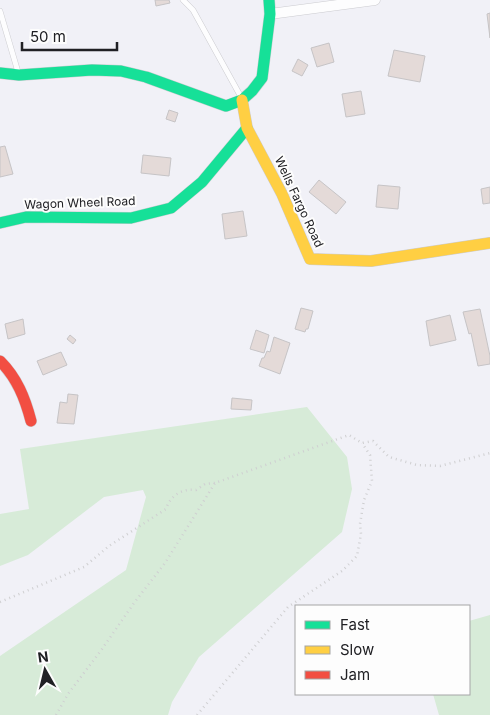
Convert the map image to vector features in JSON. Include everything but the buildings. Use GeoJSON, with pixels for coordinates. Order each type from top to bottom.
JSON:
{"type":"FeatureCollection","features":[{"type":"Feature","properties":{"kind":"street"},"geometry":{"type":"LineString","coordinates":[[0,73],[18,75],[92,70],[121,71],[146,77],[226,106],[242,100],[262,78],[270,14],[269,0]]}},
{"type":"Feature","properties":{"kind":"street"},"geometry":{"type":"LineString","coordinates":[[270,14],[375,0]]}},
{"type":"Feature","properties":{"kind":"street","name":"Wells Fargo Road"},"geometry":{"type":"LineString","coordinates":[[242,100],[247,128],[282,194],[310,259],[371,261],[490,243]]}},
{"type":"Feature","properties":{"kind":"street","name":"Wagon Wheel Road"},"geometry":{"type":"LineString","coordinates":[[0,224],[26,217],[131,218],[171,208],[202,182],[247,128]]}},
{"type":"Feature","properties":{"kind":"street"},"geometry":{"type":"LineString","coordinates":[[0,361],[10,370],[19,384],[31,421]]}},
{"type":"Feature","properties":{"kind":"lane"},"geometry":{"type":"LineString","coordinates":[[183,0],[193,10],[242,100]]}},
{"type":"Feature","properties":{"kind":"lane"},"geometry":{"type":"LineString","coordinates":[[0,11],[18,75]]}},
{"type":"Feature","properties":{"kind":"path"},"geometry":{"type":"LineString","coordinates":[[0,602],[84,567],[109,546],[166,509],[168,502],[175,495],[188,489],[196,490],[205,484],[215,483],[349,436],[362,443],[370,455],[372,481],[364,500],[360,524],[361,534],[356,556],[342,571],[288,606],[197,715]]}},
{"type":"Feature","properties":{"kind":"path"},"geometry":{"type":"LineString","coordinates":[[362,443],[373,440],[389,457],[417,465],[440,466],[490,453]]}},
{"type":"Feature","properties":{"kind":"path"},"geometry":{"type":"LineString","coordinates":[[56,715],[68,694],[134,603],[166,563],[215,483]]}},
{"type":"Feature","properties":{"kind":"green space"},"geometry":{"type":"Polygon","coordinates":[[[307,407],[347,457],[352,489],[342,532],[199,657],[172,702],[168,715],[0,715],[0,656],[126,570],[146,497],[143,490],[104,497],[28,555],[0,566],[0,514],[29,509],[20,449],[307,407]]]}},
{"type":"Feature","properties":{"kind":"green space"},"geometry":{"type":"Polygon","coordinates":[[[490,615],[490,715],[439,715],[433,695],[470,695],[470,621],[490,615]]]}},
{"type":"Feature","properties":{"kind":"traffic: fast"},"geometry":{"type":"LineString","coordinates":[[0,73],[19,75],[92,70],[121,71],[146,77],[226,106],[242,100],[262,78],[270,14],[269,0]]}},
{"type":"Feature","properties":{"kind":"traffic: fast"},"geometry":{"type":"LineString","coordinates":[[0,223],[26,217],[131,218],[171,208],[202,182],[247,128]]}},
{"type":"Feature","properties":{"kind":"traffic: slow"},"geometry":{"type":"LineString","coordinates":[[242,100],[247,128],[282,194],[310,259],[371,261],[490,243]]}},
{"type":"Feature","properties":{"kind":"traffic: jam"},"geometry":{"type":"LineString","coordinates":[[0,361],[20,389],[31,421]]}}]}
